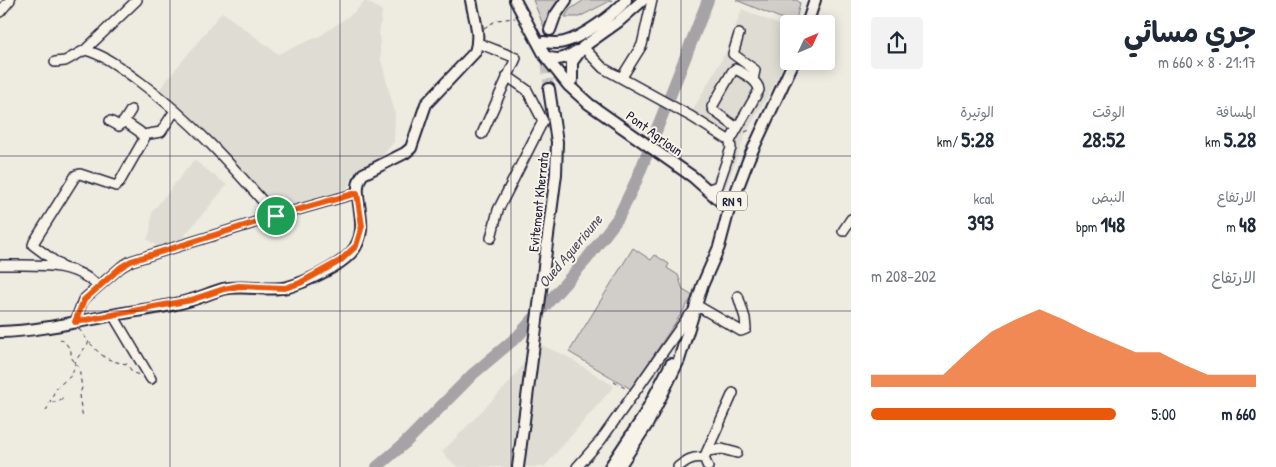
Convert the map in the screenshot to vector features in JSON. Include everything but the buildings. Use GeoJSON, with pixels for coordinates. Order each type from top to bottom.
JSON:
{"type":"FeatureCollection","features":[{"type":"Feature","properties":{"kind":"main road"},"geometry":{"type":"LineString","coordinates":[[515,0],[568,85],[600,111]]}},
{"type":"Feature","properties":{"kind":"main road"},"geometry":{"type":"LineString","coordinates":[[524,0],[550,58],[600,111]]}},
{"type":"Feature","properties":{"kind":"main road"},"geometry":{"type":"LineString","coordinates":[[550,30],[555,16],[566,0]]}},
{"type":"Feature","properties":{"kind":"main road"},"geometry":{"type":"LineString","coordinates":[[544,42],[556,44],[574,38],[606,17],[626,0]]}},
{"type":"Feature","properties":{"kind":"main road"},"geometry":{"type":"LineString","coordinates":[[550,58],[568,57],[618,22],[642,0]]}},
{"type":"Feature","properties":{"kind":"main road"},"geometry":{"type":"LineString","coordinates":[[810,15],[814,0]]}},
{"type":"Feature","properties":{"kind":"main road"},"geometry":{"type":"LineString","coordinates":[[0,332],[114,315],[191,300],[239,286],[285,288],[319,274],[349,255],[356,246],[362,226],[357,186],[362,174],[405,153],[410,148],[418,132],[426,104],[470,60],[478,38],[473,3]]}},
{"type":"Feature","properties":{"kind":"main road"},"geometry":{"type":"LineString","coordinates":[[572,80],[572,62],[583,47]]}},
{"type":"Feature","properties":{"kind":"main road","name":"RN 9"},"geometry":{"type":"LineString","coordinates":[[618,467],[652,416],[679,360],[682,346],[718,247],[729,209],[749,158],[790,70]]}},
{"type":"Feature","properties":{"kind":"main road","name":"Evitement Kherrata"},"geometry":{"type":"LineString","coordinates":[[518,467],[551,222],[558,142],[549,89]]}},
{"type":"Feature","properties":{"kind":"main road","name":"Pont Agrioun"},"geometry":{"type":"LineString","coordinates":[[600,111],[709,189],[729,209]]}},
{"type":"Feature","properties":{"kind":"main road"},"geometry":{"type":"LineString","coordinates":[[709,189],[735,195]]}},
{"type":"Feature","properties":{"kind":"main road","name":"RN 9"},"geometry":{"type":"LineString","coordinates":[[610,467],[642,419],[682,346]]}},
{"type":"Feature","properties":{"kind":"street"},"geometry":{"type":"LineString","coordinates":[[0,12],[10,0]]}},
{"type":"Feature","properties":{"kind":"street"},"geometry":{"type":"LineString","coordinates":[[55,62],[65,61],[85,50],[137,0]]}},
{"type":"Feature","properties":{"kind":"street"},"geometry":{"type":"LineString","coordinates":[[623,78],[642,45],[652,0]]}},
{"type":"Feature","properties":{"kind":"street"},"geometry":{"type":"LineString","coordinates":[[739,34],[733,54],[755,70],[753,80]]}},
{"type":"Feature","properties":{"kind":"street"},"geometry":{"type":"LineString","coordinates":[[478,38],[516,58],[482,134]]}},
{"type":"Feature","properties":{"kind":"street"},"geometry":{"type":"LineString","coordinates":[[583,47],[600,65],[692,117],[730,141]]}},
{"type":"Feature","properties":{"kind":"street"},"geometry":{"type":"LineString","coordinates":[[85,50],[103,55],[174,107],[213,145],[276,216]]}},
{"type":"Feature","properties":{"kind":"street"},"geometry":{"type":"LineString","coordinates":[[709,189],[718,186],[731,148],[730,141],[759,90],[758,85],[753,80],[737,70],[733,70],[713,105],[714,111],[737,128]]}},
{"type":"Feature","properties":{"kind":"street"},"geometry":{"type":"LineString","coordinates":[[491,238],[498,210],[543,121],[527,90],[508,76]]}},
{"type":"Feature","properties":{"kind":"street"},"geometry":{"type":"LineString","coordinates":[[110,121],[119,126],[130,110]]}},
{"type":"Feature","properties":{"kind":"street"},"geometry":{"type":"LineString","coordinates":[[124,121],[143,135],[161,132],[172,115]]}},
{"type":"Feature","properties":{"kind":"street"},"geometry":{"type":"LineString","coordinates":[[98,286],[87,275],[61,266],[33,245],[76,175],[80,174],[116,186],[140,147],[143,135]]}},
{"type":"Feature","properties":{"kind":"street"},"geometry":{"type":"LineString","coordinates":[[75,322],[84,300],[98,286],[131,261],[357,193]]}},
{"type":"Feature","properties":{"kind":"street"},"geometry":{"type":"LineString","coordinates":[[842,231],[851,220]]}},
{"type":"Feature","properties":{"kind":"street"},"geometry":{"type":"LineString","coordinates":[[0,265],[61,266]]}},
{"type":"Feature","properties":{"kind":"street"},"geometry":{"type":"LineString","coordinates":[[577,467],[601,440],[686,318],[696,308],[710,311],[741,331],[746,329],[745,318],[738,296]]}},
{"type":"Feature","properties":{"kind":"street"},"geometry":{"type":"LineString","coordinates":[[114,315],[147,378]]}},
{"type":"Feature","properties":{"kind":"street"},"geometry":{"type":"LineString","coordinates":[[708,467],[705,455],[733,393]]}},
{"type":"Feature","properties":{"kind":"street"},"geometry":{"type":"LineString","coordinates":[[678,467],[688,459],[722,449],[737,453]]}},
{"type":"Feature","properties":{"kind":"path"},"geometry":{"type":"LineString","coordinates":[[478,38],[490,23],[504,18],[527,21]]}},
{"type":"Feature","properties":{"kind":"path"},"geometry":{"type":"LineString","coordinates":[[75,322],[96,351],[110,362],[127,364],[133,373],[147,378]]}},
{"type":"Feature","properties":{"kind":"path"},"geometry":{"type":"LineString","coordinates":[[60,339],[65,342],[71,352],[71,357],[76,363],[82,388],[79,396],[83,418]]}},
{"type":"Feature","properties":{"kind":"path"},"geometry":{"type":"LineString","coordinates":[[46,411],[56,388],[72,375],[76,363],[89,342]]}},
{"type":"Feature","properties":{"kind":"path"},"geometry":{"type":"LineString","coordinates":[[614,382],[634,393]]}},
{"type":"Feature","properties":{"kind":"path"},"geometry":{"type":"LineString","coordinates":[[51,402],[57,402],[64,397]]}},
{"type":"Feature","properties":{"kind":"shaded area"},"geometry":{"type":"Polygon","coordinates":[[[365,0],[382,11],[379,35],[381,60],[395,114],[394,142],[382,156],[352,175],[348,188],[276,211],[228,155],[198,124],[159,90],[222,12],[278,54],[320,36],[356,11],[365,0]]]}},
{"type":"Feature","properties":{"kind":"shaded area"},"geometry":{"type":"Polygon","coordinates":[[[533,0],[562,0],[546,32],[533,0]]]}},
{"type":"Feature","properties":{"kind":"shaded area"},"geometry":{"type":"Polygon","coordinates":[[[584,0],[612,0],[579,17],[565,17],[569,10],[584,0]]]}},
{"type":"Feature","properties":{"kind":"shaded area"},"geometry":{"type":"Polygon","coordinates":[[[736,0],[797,0],[800,3],[797,15],[780,15],[780,18],[736,0]]]}},
{"type":"Feature","properties":{"kind":"shaded area"},"geometry":{"type":"Polygon","coordinates":[[[742,9],[780,25],[781,70],[777,80],[745,135],[725,190],[711,184],[717,169],[721,167],[729,137],[692,111],[726,52],[742,9]]]}},
{"type":"Feature","properties":{"kind":"shaded area"},"geometry":{"type":"Polygon","coordinates":[[[194,160],[227,185],[174,248],[163,251],[147,239],[150,233],[152,212],[194,160]]]}},
{"type":"Feature","properties":{"kind":"shaded area"},"geometry":{"type":"Polygon","coordinates":[[[633,248],[651,260],[655,255],[669,264],[667,268],[678,275],[683,290],[693,296],[631,389],[569,352],[633,248]]]}},
{"type":"Feature","properties":{"kind":"shaded area"},"geometry":{"type":"Polygon","coordinates":[[[539,344],[566,356],[614,386],[544,467],[457,467],[442,452],[509,383],[539,344]]]}},
{"type":"Feature","properties":{"kind":"waterway","name":"Oued Aguerioune"},"geometry":{"type":"LineString","coordinates":[[377,467],[405,443],[473,374],[518,336],[586,260],[618,218],[637,179],[708,0]]}},
{"type":"Feature","properties":{"kind":"tunnel"},"geometry":{"type":"LineString","coordinates":[[549,89],[546,59],[550,30]]}},
{"type":"Feature","properties":{"kind":"route"},"geometry":{"type":"LineString","coordinates":[[357,193],[362,226],[360,237],[349,255],[319,274],[285,288],[239,286],[178,303],[75,322],[84,300],[98,286],[131,261],[156,255],[276,216],[357,193]]}}]}
